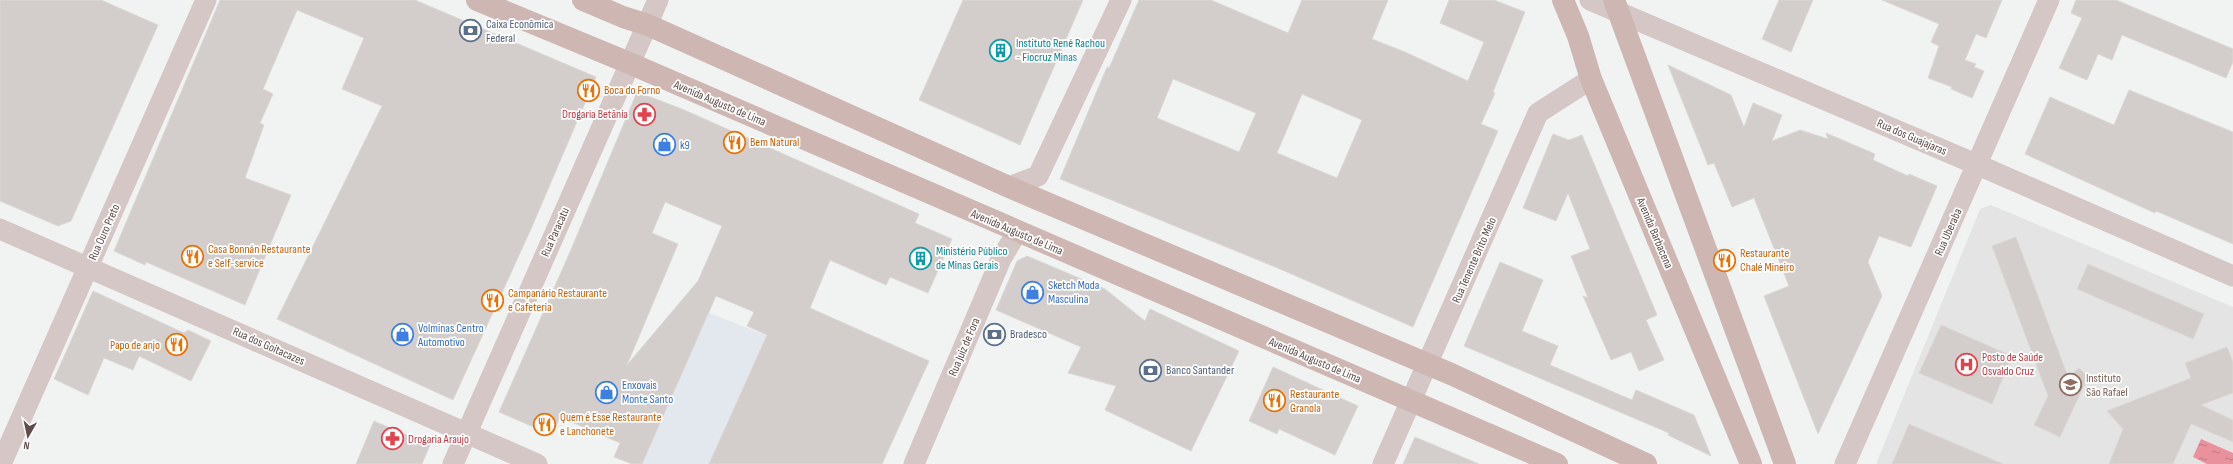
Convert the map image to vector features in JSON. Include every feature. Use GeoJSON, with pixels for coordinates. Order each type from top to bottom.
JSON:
{"type":"FeatureCollection","features":[{"type":"Feature","properties":{"kind":"main road","name":"Avenida Augusto de Lima"},"geometry":{"type":"LineString","coordinates":[[477,0],[629,63],[1017,232],[1557,464]]}},
{"type":"Feature","properties":{"kind":"main road"},"geometry":{"type":"LineString","coordinates":[[583,0],[623,17],[648,25],[1009,187],[1451,374],[1646,464]]}},
{"type":"Feature","properties":{"kind":"main road","name":"Avenida Barbacena"},"geometry":{"type":"LineString","coordinates":[[1562,0],[1578,36],[1591,79],[1746,462]]}},
{"type":"Feature","properties":{"kind":"main road"},"geometry":{"type":"LineString","coordinates":[[1616,6],[1785,464]]}},
{"type":"Feature","properties":{"kind":"street","name":"Rua Ouro Preto"},"geometry":{"type":"LineString","coordinates":[[1,464],[206,0]]}},
{"type":"Feature","properties":{"kind":"street","name":"Rua Paracatu"},"geometry":{"type":"LineString","coordinates":[[453,464],[658,0]]}},
{"type":"Feature","properties":{"kind":"street"},"geometry":{"type":"LineString","coordinates":[[1009,187],[1038,176],[1121,0]]}},
{"type":"Feature","properties":{"kind":"street","name":"Rua dos Guajajaras"},"geometry":{"type":"LineString","coordinates":[[1590,0],[1616,6],[2233,276]]}},
{"type":"Feature","properties":{"kind":"street","name":"Rua Uberaba"},"geometry":{"type":"LineString","coordinates":[[1845,464],[1978,165],[2049,0]]}},
{"type":"Feature","properties":{"kind":"street","name":"Rua Tenente Brito Melo"},"geometry":{"type":"LineString","coordinates":[[1383,464],[1538,113],[1591,79]]}},
{"type":"Feature","properties":{"kind":"street","name":"Rua dos Goitacazes"},"geometry":{"type":"LineString","coordinates":[[0,229],[537,464]]}},
{"type":"Feature","properties":{"kind":"street","name":"Rua Juiz de Fora"},"geometry":{"type":"LineString","coordinates":[[914,464],[1001,259],[1017,232]]}},
{"type":"Feature","properties":{"kind":"shaded area","name":"Instituto São Rafael"},"geometry":{"type":"Polygon","coordinates":[[[1991,205],[2233,307],[2233,464],[1876,464],[1980,209],[1991,205]]]}},
{"type":"Feature","properties":{"kind":"shaded area"},"geometry":{"type":"Polygon","coordinates":[[[684,303],[793,346],[743,464],[632,464],[614,457],[684,303]]]}},
{"type":"Feature","properties":{"kind":"water"},"geometry":{"type":"Polygon","coordinates":[[[2201,439],[2233,453],[2233,464],[2207,464],[2193,457],[2201,439]]]}},
{"type":"Feature","properties":{"kind":"building"},"geometry":{"type":"Polygon","coordinates":[[[0,0],[101,0],[158,25],[71,221],[58,226],[0,201],[0,0]]]}},
{"type":"Feature","properties":{"kind":"building"},"geometry":{"type":"Polygon","coordinates":[[[220,0],[415,0],[596,77],[531,229],[453,400],[277,319],[382,106],[342,89],[364,38],[297,10],[263,89],[273,94],[260,123],[264,125],[245,178],[291,195],[245,305],[146,262],[145,265],[114,251],[220,0]]]}},
{"type":"Feature","properties":{"kind":"building","name":"Instituto René Rachou - Fiocruz Minas"},"geometry":{"type":"Polygon","coordinates":[[[963,0],[1083,0],[1020,145],[919,100],[963,0]]]}},
{"type":"Feature","properties":{"kind":"building"},"geometry":{"type":"Polygon","coordinates":[[[1139,0],[1211,0],[1288,33],[1302,0],[1388,0],[1372,39],[1405,52],[1468,81],[1484,42],[1440,23],[1449,0],[1494,0],[1525,12],[1493,92],[1495,93],[1481,124],[1498,131],[1413,327],[1280,269],[1060,179],[1107,67],[1109,68],[1139,0]],[[1173,79],[1157,118],[1239,152],[1256,113],[1173,79]],[[1302,94],[1277,153],[1337,178],[1362,120],[1302,94]]]}},
{"type":"Feature","properties":{"kind":"building"},"geometry":{"type":"Polygon","coordinates":[[[1779,0],[1813,0],[1791,52],[1762,39],[1779,0]]]}},
{"type":"Feature","properties":{"kind":"building"},"geometry":{"type":"Polygon","coordinates":[[[1882,0],[2002,0],[1986,38],[1976,34],[1965,60],[1976,64],[1974,67],[1984,71],[1972,98],[1951,89],[1952,87],[1928,78],[1939,46],[1931,42],[1939,24],[1882,0]]]}},
{"type":"Feature","properties":{"kind":"building"},"geometry":{"type":"Polygon","coordinates":[[[2076,0],[2116,0],[2233,49],[2233,62],[2226,78],[2122,35],[2112,60],[2098,54],[2087,80],[2059,68],[2082,18],[2071,13],[2076,0]]]}},
{"type":"Feature","properties":{"kind":"building"},"geometry":{"type":"Polygon","coordinates":[[[1668,65],[1731,95],[1744,127],[1753,103],[1782,115],[1772,141],[1800,130],[1828,139],[1826,133],[1875,154],[1873,160],[1908,176],[1909,174],[1937,186],[1911,247],[1879,236],[1868,262],[1882,296],[1818,434],[1764,296],[1789,286],[1754,198],[1732,207],[1714,163],[1708,165],[1668,65]]]}},
{"type":"Feature","properties":{"kind":"building"},"geometry":{"type":"Polygon","coordinates":[[[2129,90],[2233,132],[2233,244],[2156,211],[2155,213],[2025,154],[2050,97],[2114,125],[2129,90]]]}},
{"type":"Feature","properties":{"kind":"building"},"geometry":{"type":"Polygon","coordinates":[[[637,92],[682,109],[919,214],[915,223],[952,239],[928,293],[890,277],[886,285],[830,260],[810,308],[929,361],[882,464],[709,464],[767,335],[747,326],[754,312],[716,296],[642,464],[632,464],[614,457],[620,443],[560,417],[552,435],[499,412],[570,252],[637,92]],[[665,202],[652,233],[678,244],[627,365],[698,281],[722,226],[665,202]]]}},
{"type":"Feature","properties":{"kind":"building"},"geometry":{"type":"Polygon","coordinates":[[[1553,134],[1569,140],[1582,135],[1657,315],[1646,320],[1664,360],[1639,371],[1631,352],[1611,360],[1583,296],[1588,298],[1571,256],[1590,249],[1568,193],[1556,221],[1523,208],[1553,134]]]}},
{"type":"Feature","properties":{"kind":"building"},"geometry":{"type":"Polygon","coordinates":[[[2016,237],[2068,377],[2079,368],[2088,377],[2060,437],[2034,425],[2048,396],[1992,246],[2016,237]]]}},
{"type":"Feature","properties":{"kind":"building"},"geometry":{"type":"Polygon","coordinates":[[[1027,256],[1105,289],[1145,321],[1150,309],[1239,351],[1191,451],[1105,410],[1116,386],[1068,373],[1081,347],[996,310],[1017,261],[1027,256]]]}},
{"type":"Feature","properties":{"kind":"building"},"geometry":{"type":"Polygon","coordinates":[[[1500,262],[1543,280],[1522,331],[1558,346],[1550,365],[1632,400],[1636,390],[1694,415],[1711,456],[1668,435],[1669,433],[1464,346],[1500,262]]]}},
{"type":"Feature","properties":{"kind":"building"},"geometry":{"type":"Polygon","coordinates":[[[2088,264],[2204,314],[2193,339],[2077,289],[2088,264]]]}},
{"type":"Feature","properties":{"kind":"building"},"geometry":{"type":"Polygon","coordinates":[[[93,291],[184,333],[188,330],[211,341],[191,381],[139,356],[133,370],[104,358],[88,395],[54,379],[93,291]]]}},
{"type":"Feature","properties":{"kind":"building","name":"Posto de Saúde Osvaldo Cruz"},"geometry":{"type":"Polygon","coordinates":[[[1941,325],[2012,356],[1992,404],[1919,373],[1941,325]]]}},
{"type":"Feature","properties":{"kind":"building"},"geometry":{"type":"Polygon","coordinates":[[[2227,347],[2233,362],[2233,393],[2201,405],[2233,420],[2233,442],[2191,424],[2173,464],[2109,464],[2123,429],[2107,411],[2191,378],[2185,363],[2227,347]]]}},
{"type":"Feature","properties":{"kind":"building"},"geometry":{"type":"Polygon","coordinates":[[[1273,367],[1358,406],[1335,455],[1279,429],[1277,434],[1249,421],[1273,367]]]}},
{"type":"Feature","properties":{"kind":"building","name":"Drogaria Araujo"},"geometry":{"type":"Polygon","coordinates":[[[374,421],[430,445],[422,464],[356,464],[374,421]]]}},
{"type":"Feature","properties":{"kind":"building"},"geometry":{"type":"Polygon","coordinates":[[[1909,424],[2003,464],[1892,464],[1909,424]]]}},
{"type":"Feature","properties":{"kind":"building"},"geometry":{"type":"Polygon","coordinates":[[[1415,437],[1479,464],[1403,464],[1415,437]]]}},
{"type":"Feature","properties":{"kind":"place","name":"Caixa Econômica Federal"},"geometry":{"type":"Point","coordinates":[470,31]}},
{"type":"Feature","properties":{"kind":"place","name":"Instituto René Rachou - Fiocruz Minas"},"geometry":{"type":"Point","coordinates":[1001,50]}},
{"type":"Feature","properties":{"kind":"place","name":"Boca do Forno"},"geometry":{"type":"Point","coordinates":[589,90]}},
{"type":"Feature","properties":{"kind":"place","name":"Drogaria Betânia"},"geometry":{"type":"Point","coordinates":[644,114]}},
{"type":"Feature","properties":{"kind":"place","name":"Bem Natural"},"geometry":{"type":"Point","coordinates":[734,142]}},
{"type":"Feature","properties":{"kind":"place","name":"k9"},"geometry":{"type":"Point","coordinates":[664,145]}},
{"type":"Feature","properties":{"kind":"place","name":"Casa Bonnán Restaurante e Self-service"},"geometry":{"type":"Point","coordinates":[193,256]}},
{"type":"Feature","properties":{"kind":"place","name":"Ministério Público de Minas Gerais"},"geometry":{"type":"Point","coordinates":[921,258]}},
{"type":"Feature","properties":{"kind":"place","name":"Restaurante Chalé Mineiro"},"geometry":{"type":"Point","coordinates":[1725,260]}},
{"type":"Feature","properties":{"kind":"place","name":"Sketch Moda Masculina"},"geometry":{"type":"Point","coordinates":[1033,292]}},
{"type":"Feature","properties":{"kind":"place","name":"Campanário Restaurante e Cafeteria"},"geometry":{"type":"Point","coordinates":[492,300]}},
{"type":"Feature","properties":{"kind":"place","name":"Bradesco"},"geometry":{"type":"Point","coordinates":[994,334]}},
{"type":"Feature","properties":{"kind":"place","name":"Volminas Centro Automotivo"},"geometry":{"type":"Point","coordinates":[402,335]}},
{"type":"Feature","properties":{"kind":"place","name":"Papo de anjo"},"geometry":{"type":"Point","coordinates":[176,345]}},
{"type":"Feature","properties":{"kind":"place","name":"Posto de Saúde Osvaldo Cruz"},"geometry":{"type":"Point","coordinates":[1966,364]}},
{"type":"Feature","properties":{"kind":"place","name":"Banco Santander"},"geometry":{"type":"Point","coordinates":[1150,370]}},
{"type":"Feature","properties":{"kind":"place","name":"Instituto São Rafael"},"geometry":{"type":"Point","coordinates":[2071,385]}},
{"type":"Feature","properties":{"kind":"place","name":"Enxovais Monte Santo"},"geometry":{"type":"Point","coordinates":[606,392]}},
{"type":"Feature","properties":{"kind":"place","name":"Restaurante Granola"},"geometry":{"type":"Point","coordinates":[1275,401]}},
{"type":"Feature","properties":{"kind":"place","name":"Quem é Esse Restaurante e Lanchonete"},"geometry":{"type":"Point","coordinates":[544,424]}},
{"type":"Feature","properties":{"kind":"place","name":"Drogaria Araujo"},"geometry":{"type":"Point","coordinates":[392,439]}}]}
